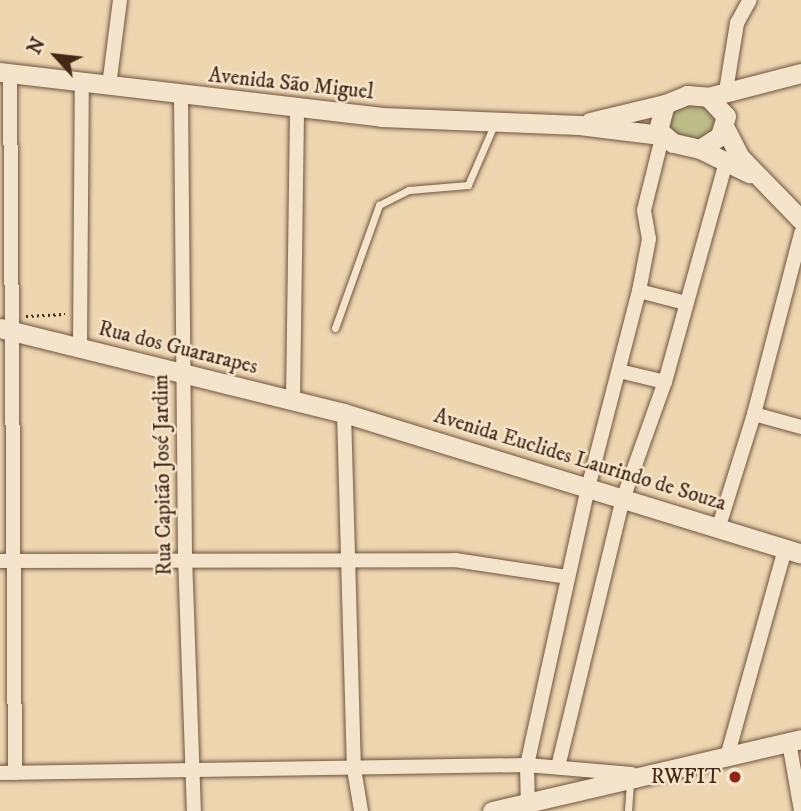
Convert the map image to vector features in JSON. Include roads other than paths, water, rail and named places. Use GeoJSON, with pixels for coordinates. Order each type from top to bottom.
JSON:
{"type":"FeatureCollection","features":[{"type":"Feature","properties":{"kind":"main road","name":"Avenida São Miguel"},"geometry":{"type":"LineString","coordinates":[[5,72],[181,95],[494,124],[579,125],[661,136]]}},
{"type":"Feature","properties":{"kind":"main road"},"geometry":{"type":"LineString","coordinates":[[760,178],[700,149],[661,136],[657,121],[665,104],[687,95],[717,94],[801,73]]}},
{"type":"Feature","properties":{"kind":"main road"},"geometry":{"type":"LineString","coordinates":[[700,149],[750,86]]}},
{"type":"Feature","properties":{"kind":"main road"},"geometry":{"type":"LineString","coordinates":[[717,94],[734,150],[801,220]]}},
{"type":"Feature","properties":{"kind":"main road","name":"Avenida São Miguel"},"geometry":{"type":"LineString","coordinates":[[579,125],[665,104]]}},
{"type":"Feature","properties":{"kind":"main road","name":"Rua dos Guararapes"},"geometry":{"type":"LineString","coordinates":[[7,324],[182,375],[344,413]]}},
{"type":"Feature","properties":{"kind":"main road","name":"Avenida Euclides Laurindo de Souza"},"geometry":{"type":"LineString","coordinates":[[344,413],[719,526],[793,551]]}},
{"type":"Feature","properties":{"kind":"main road"},"geometry":{"type":"LineString","coordinates":[[492,811],[528,807],[636,776],[795,740]]}},
{"type":"Feature","properties":{"kind":"street"},"geometry":{"type":"LineString","coordinates":[[109,86],[120,0]]}},
{"type":"Feature","properties":{"kind":"street"},"geometry":{"type":"LineString","coordinates":[[717,94],[737,23],[750,0]]}},
{"type":"Feature","properties":{"kind":"street"},"geometry":{"type":"LineString","coordinates":[[5,72],[8,773],[527,765],[636,776]]}},
{"type":"Feature","properties":{"kind":"street"},"geometry":{"type":"LineString","coordinates":[[80,346],[82,83]]}},
{"type":"Feature","properties":{"kind":"street","name":"Rua Capitão José Jardim"},"geometry":{"type":"LineString","coordinates":[[181,95],[185,556],[189,771],[194,811]]}},
{"type":"Feature","properties":{"kind":"street"},"geometry":{"type":"LineString","coordinates":[[293,400],[297,106]]}},
{"type":"Feature","properties":{"kind":"street"},"geometry":{"type":"LineString","coordinates":[[528,807],[527,765],[588,488],[639,291],[649,239],[644,210],[661,136]]}},
{"type":"Feature","properties":{"kind":"street"},"geometry":{"type":"LineString","coordinates":[[558,767],[623,499],[665,382],[726,162]]}},
{"type":"Feature","properties":{"kind":"street"},"geometry":{"type":"LineString","coordinates":[[719,526],[754,414],[801,233]]}},
{"type":"Feature","properties":{"kind":"street"},"geometry":{"type":"LineString","coordinates":[[639,291],[686,303]]}},
{"type":"Feature","properties":{"kind":"street"},"geometry":{"type":"LineString","coordinates":[[619,371],[665,382]]}},
{"type":"Feature","properties":{"kind":"street"},"geometry":{"type":"LineString","coordinates":[[344,413],[351,559],[354,769],[361,811]]}},
{"type":"Feature","properties":{"kind":"street"},"geometry":{"type":"LineString","coordinates":[[754,414],[801,427]]}},
{"type":"Feature","properties":{"kind":"street"},"geometry":{"type":"LineString","coordinates":[[727,757],[793,551]]}},
{"type":"Feature","properties":{"kind":"street"},"geometry":{"type":"LineString","coordinates":[[7,561],[185,556],[455,559],[567,577]]}},
{"type":"Feature","properties":{"kind":"street"},"geometry":{"type":"LineString","coordinates":[[795,740],[801,811]]}},
{"type":"Feature","properties":{"kind":"lane"},"geometry":{"type":"LineString","coordinates":[[335,328],[370,217],[379,205],[409,190],[468,185],[494,124]]}},
{"type":"Feature","properties":{"kind":"lane"},"geometry":{"type":"LineString","coordinates":[[628,811],[636,776]]}},
{"type":"Feature","properties":{"kind":"place","name":"RWFIT"},"geometry":{"type":"Point","coordinates":[735,777]}}]}
